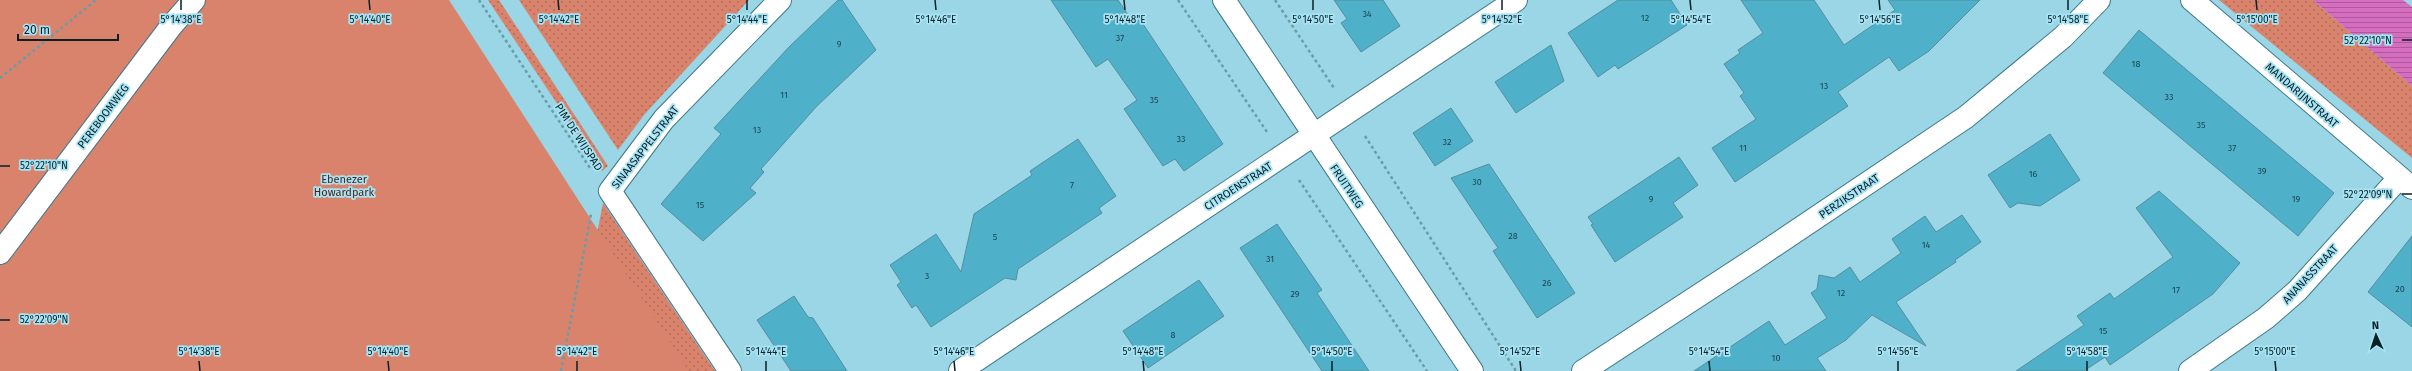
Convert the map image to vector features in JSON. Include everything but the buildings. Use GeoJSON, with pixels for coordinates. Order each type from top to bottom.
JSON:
{"type":"FeatureCollection","features":[{"type":"Feature","properties":{"kind":"street","name":"PEREBOOMWEG"},"geometry":{"type":"LineString","coordinates":[[0,253],[172,25],[194,0]]}},
{"type":"Feature","properties":{"kind":"street","name":"SINAASAPPELSTRAAT"},"geometry":{"type":"LineString","coordinates":[[730,371],[610,191],[664,119],[780,0]]}},
{"type":"Feature","properties":{"kind":"street","name":"FRUITWEG"},"geometry":{"type":"LineString","coordinates":[[1224,0],[1313,136],[1472,371]]}},
{"type":"Feature","properties":{"kind":"street","name":"CITROENSTRAAT"},"geometry":{"type":"LineString","coordinates":[[960,371],[1516,0]]}},
{"type":"Feature","properties":{"kind":"street","name":"PERZIKSTRAAT"},"geometry":{"type":"LineString","coordinates":[[1583,371],[1753,260],[1966,117],[2063,37],[2100,0]]}},
{"type":"Feature","properties":{"kind":"street","name":"MANDARIJNSTRAAT"},"geometry":{"type":"LineString","coordinates":[[2192,0],[2405,183]]}},
{"type":"Feature","properties":{"kind":"street","name":"ANANASSTRAAT"},"geometry":{"type":"LineString","coordinates":[[2190,371],[2266,318],[2297,291],[2405,183]]}},
{"type":"Feature","properties":{"kind":"path"},"geometry":{"type":"LineString","coordinates":[[0,78],[96,0]]}},
{"type":"Feature","properties":{"kind":"path","name":"PIM DE WIJSPAD"},"geometry":{"type":"LineString","coordinates":[[479,0],[594,173]]}},
{"type":"Feature","properties":{"kind":"path"},"geometry":{"type":"LineString","coordinates":[[1178,0],[1427,371]]}},
{"type":"Feature","properties":{"kind":"path"},"geometry":{"type":"LineString","coordinates":[[1275,0],[1350,112],[1516,371]]}},
{"type":"Feature","properties":{"kind":"path"},"geometry":{"type":"LineString","coordinates":[[561,371],[592,209]]}},
{"type":"Feature","properties":{"kind":"green space","name":"Ebenezer Howardpark"},"geometry":{"type":"Polygon","coordinates":[[[0,0],[449,0],[689,371],[0,371],[0,0]]]}},
{"type":"Feature","properties":{"kind":"green space"},"geometry":{"type":"Polygon","coordinates":[[[488,0],[499,0],[608,166],[602,171],[488,0]]]}},
{"type":"Feature","properties":{"kind":"green space"},"geometry":{"type":"Polygon","coordinates":[[[519,0],[749,0],[644,115],[618,150],[519,0]]]}},
{"type":"Feature","properties":{"kind":"green space"},"geometry":{"type":"Polygon","coordinates":[[[2219,0],[2313,0],[2412,86],[2412,158],[2219,0]]]}},
{"type":"Feature","properties":{"kind":"green space"},"geometry":{"type":"Polygon","coordinates":[[[603,203],[715,371],[570,371],[603,203]]]}},
{"type":"Feature","properties":{"kind":"shaded area"},"geometry":{"type":"Polygon","coordinates":[[[2313,0],[2403,0],[2412,7],[2412,86],[2313,0]]]}}]}
